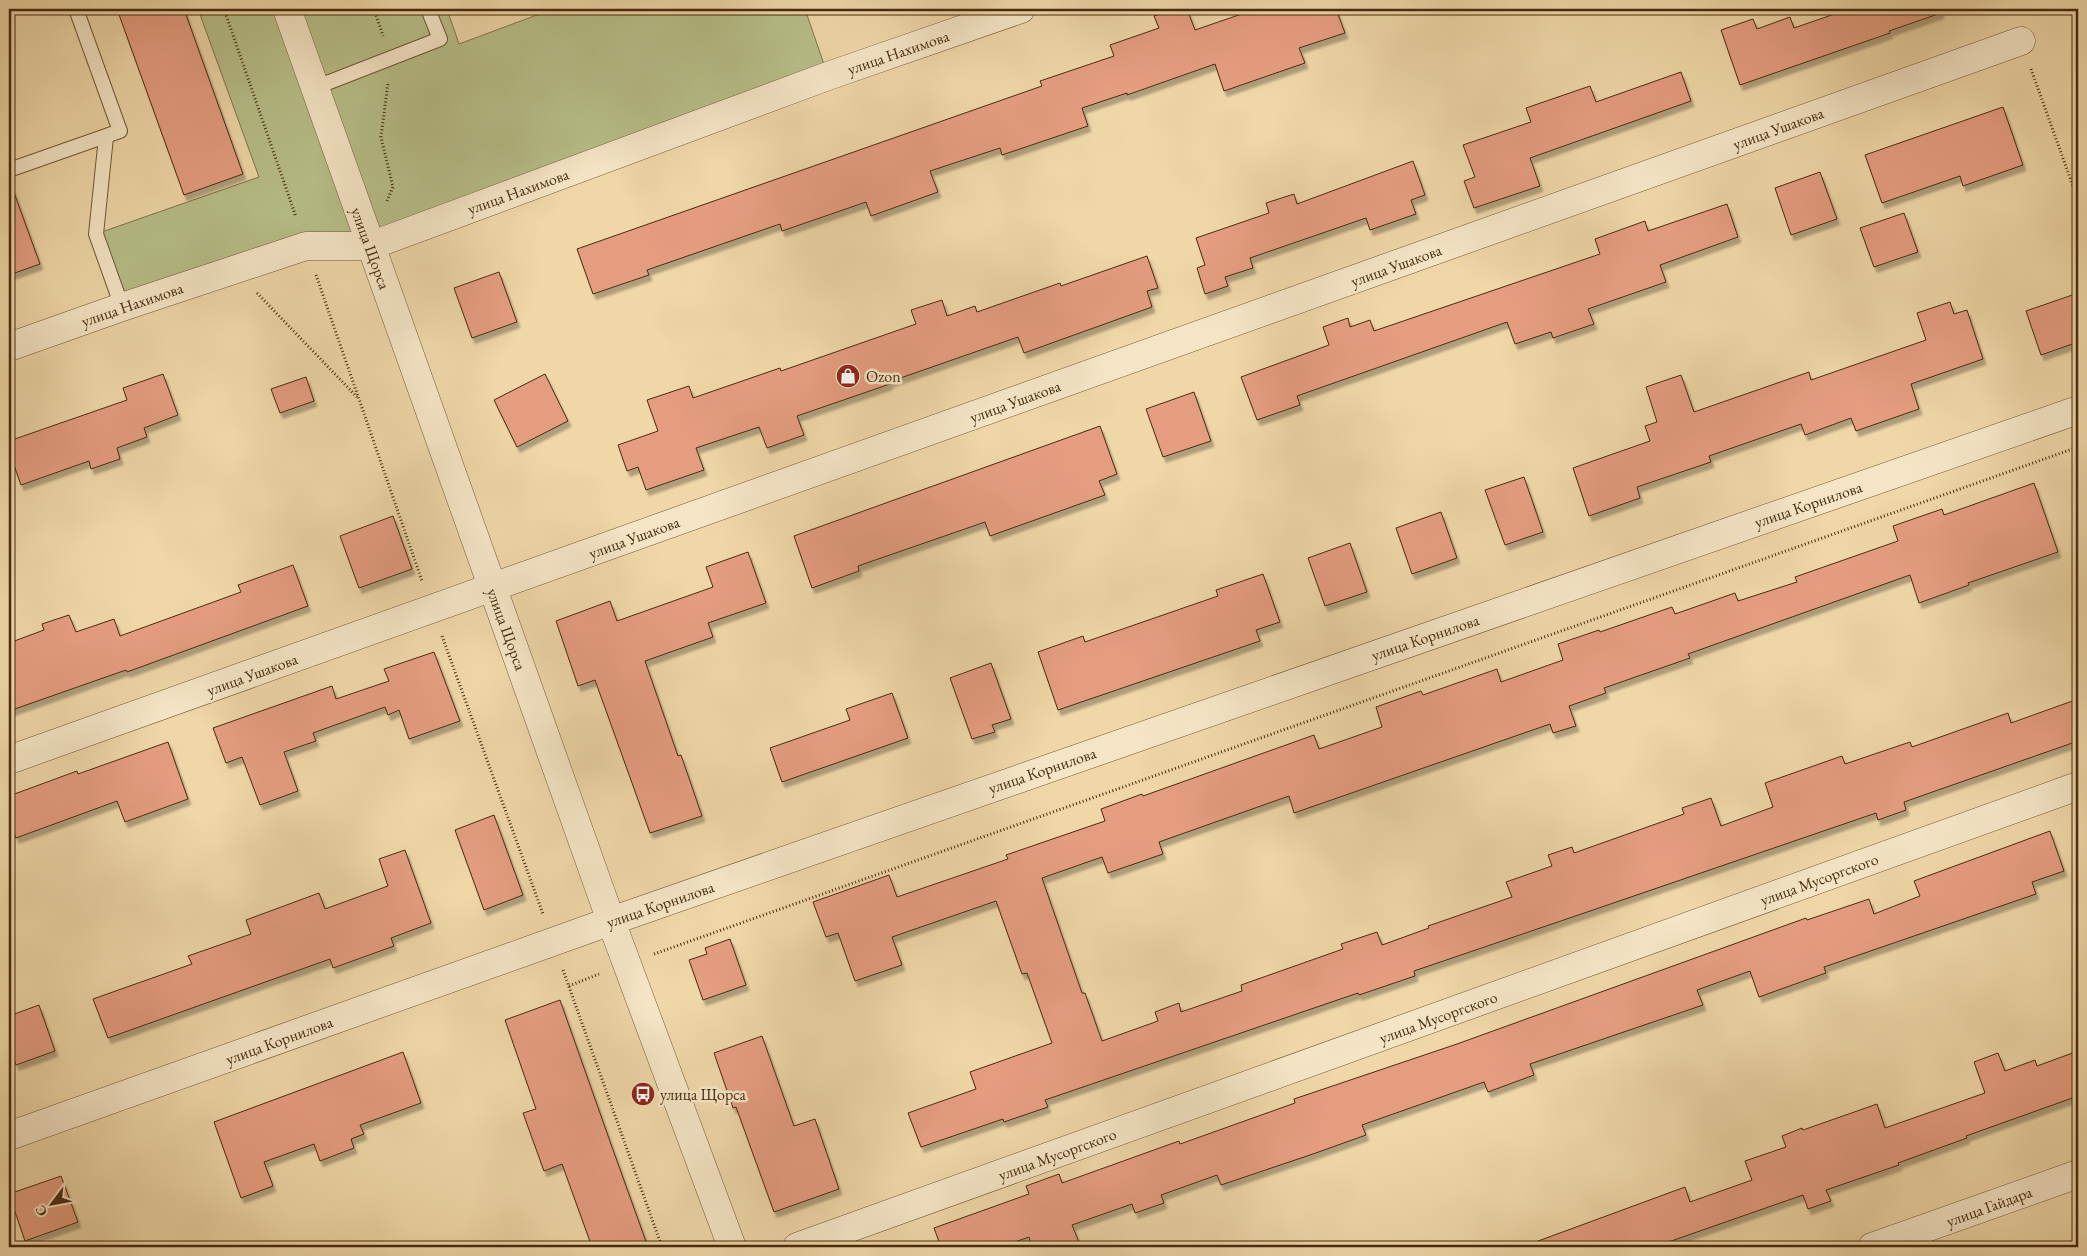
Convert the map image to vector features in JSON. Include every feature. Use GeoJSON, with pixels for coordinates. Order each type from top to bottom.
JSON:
{"type":"FeatureCollection","features":[{"type":"Feature","properties":{"kind":"street","name":"улица Щорса"},"geometry":{"type":"LineString","coordinates":[[286,9],[611,921],[732,1247]]}},
{"type":"Feature","properties":{"kind":"street","name":"улица Нахимова"},"geometry":{"type":"LineString","coordinates":[[9,347],[306,246],[370,246],[828,76],[1021,9]]}},
{"type":"Feature","properties":{"kind":"street","name":"улица Ушакова"},"geometry":{"type":"LineString","coordinates":[[9,760],[2021,41]]}},
{"type":"Feature","properties":{"kind":"street","name":"улица Корнилова"},"geometry":{"type":"LineString","coordinates":[[9,1136],[553,941],[2078,410]]}},
{"type":"Feature","properties":{"kind":"street","name":"улица Мусоргского"},"geometry":{"type":"LineString","coordinates":[[797,1247],[2078,786]]}},
{"type":"Feature","properties":{"kind":"street","name":"улица Гайдара"},"geometry":{"type":"LineString","coordinates":[[1872,1247],[2078,1174]]}},
{"type":"Feature","properties":{"kind":"lane"},"geometry":{"type":"LineString","coordinates":[[9,170],[120,131],[76,9]]}},
{"type":"Feature","properties":{"kind":"lane"},"geometry":{"type":"LineString","coordinates":[[314,88],[440,39],[428,9]]}},
{"type":"Feature","properties":{"kind":"lane"},"geometry":{"type":"LineString","coordinates":[[106,137],[96,234],[122,307]]}},
{"type":"Feature","properties":{"kind":"path"},"geometry":{"type":"LineString","coordinates":[[224,9],[432,610],[662,1247]]}},
{"type":"Feature","properties":{"kind":"path"},"geometry":{"type":"LineString","coordinates":[[374,9],[391,58],[381,137],[393,187],[386,204]]}},
{"type":"Feature","properties":{"kind":"path"},"geometry":{"type":"LineString","coordinates":[[2021,41],[2078,200]]}},
{"type":"Feature","properties":{"kind":"path"},"geometry":{"type":"LineString","coordinates":[[234,270],[359,399]]}},
{"type":"Feature","properties":{"kind":"path"},"geometry":{"type":"LineString","coordinates":[[627,963],[2078,447]]}},
{"type":"Feature","properties":{"kind":"green space"},"geometry":{"type":"Polygon","coordinates":[[[198,9],[447,9],[459,44],[553,9],[805,9],[828,76],[370,246],[306,246],[122,307],[96,234],[259,177],[198,9]]]}},
{"type":"Feature","properties":{"kind":"building"},"geometry":{"type":"Polygon","coordinates":[[[117,9],[184,9],[243,174],[184,195],[117,9]]]}},
{"type":"Feature","properties":{"kind":"building"},"geometry":{"type":"Polygon","coordinates":[[[1174,9],[1187,9],[1195,30],[1256,9],[1336,9],[1345,33],[1299,48],[1305,63],[1224,91],[1215,64],[1127,95],[1127,93],[1082,108],[1088,126],[1002,155],[1000,148],[930,171],[938,192],[871,216],[866,202],[782,231],[780,224],[647,270],[649,275],[593,294],[577,249],[1042,86],[1040,81],[1114,56],[1110,45],[1159,28],[1154,16],[1174,9]]]}},
{"type":"Feature","properties":{"kind":"building"},"geometry":{"type":"Polygon","coordinates":[[[1849,9],[1940,9],[1941,13],[1889,31],[1890,33],[1740,85],[1721,30],[1753,19],[1757,29],[1790,17],[1794,28],[1849,9]]]}},
{"type":"Feature","properties":{"kind":"building"},"geometry":{"type":"Polygon","coordinates":[[[1681,72],[1691,101],[1530,158],[1540,186],[1474,208],[1464,181],[1475,177],[1463,145],[1531,122],[1526,108],[1590,86],[1596,102],[1681,72]]]}},
{"type":"Feature","properties":{"kind":"building"},"geometry":{"type":"Polygon","coordinates":[[[2003,107],[2023,165],[1963,186],[1960,176],[1882,203],[1865,155],[2003,107]]]}},
{"type":"Feature","properties":{"kind":"building"},"geometry":{"type":"Polygon","coordinates":[[[1413,161],[1425,195],[1411,200],[1416,214],[1370,230],[1366,218],[1250,258],[1253,268],[1225,277],[1228,286],[1205,294],[1197,268],[1205,265],[1196,238],[1269,213],[1266,203],[1294,194],[1297,204],[1413,161]]]}},
{"type":"Feature","properties":{"kind":"building"},"geometry":{"type":"Polygon","coordinates":[[[1820,172],[1837,219],[1791,235],[1775,188],[1820,172]]]}},
{"type":"Feature","properties":{"kind":"building"},"geometry":{"type":"Polygon","coordinates":[[[12,187],[40,264],[9,275],[9,188],[12,187]]]}},
{"type":"Feature","properties":{"kind":"building"},"geometry":{"type":"Polygon","coordinates":[[[1727,204],[1738,237],[1660,265],[1666,282],[1588,309],[1594,324],[1553,338],[1551,332],[1515,344],[1507,322],[1297,396],[1300,405],[1257,420],[1241,377],[1329,345],[1323,327],[1348,318],[1350,327],[1370,320],[1374,331],[1600,254],[1595,239],[1645,221],[1648,231],[1727,204]]]}},
{"type":"Feature","properties":{"kind":"building"},"geometry":{"type":"Polygon","coordinates":[[[1904,213],[1918,252],[1874,267],[1860,228],[1904,213]]]}},
{"type":"Feature","properties":{"kind":"building"},"geometry":{"type":"Polygon","coordinates":[[[1147,256],[1158,288],[1147,291],[1152,307],[1024,353],[1018,337],[889,382],[890,384],[797,416],[804,435],[767,448],[759,427],[696,448],[704,470],[646,490],[638,467],[627,471],[618,445],[658,431],[647,400],[689,386],[693,398],[780,368],[781,371],[916,324],[911,310],[942,300],[947,316],[975,306],[977,312],[1060,283],[1061,286],[1147,256]]]}},
{"type":"Feature","properties":{"kind":"building"},"geometry":{"type":"Polygon","coordinates":[[[499,272],[517,322],[472,338],[454,288],[499,272]]]}},
{"type":"Feature","properties":{"kind":"building"},"geometry":{"type":"Polygon","coordinates":[[[2078,293],[2078,342],[2041,355],[2026,311],[2078,293]]]}},
{"type":"Feature","properties":{"kind":"building"},"geometry":{"type":"Polygon","coordinates":[[[1950,302],[1954,314],[1967,310],[1983,359],[1911,384],[1919,409],[1856,431],[1851,418],[1805,435],[1801,424],[1709,456],[1711,462],[1637,487],[1640,498],[1589,516],[1573,468],[1650,441],[1645,426],[1657,422],[1646,387],[1681,375],[1694,412],[1809,372],[1811,380],[1926,340],[1917,313],[1950,302]]]}},
{"type":"Feature","properties":{"kind":"building"},"geometry":{"type":"Polygon","coordinates":[[[163,374],[178,415],[144,428],[147,437],[117,448],[120,459],[91,469],[89,461],[21,485],[9,451],[9,441],[127,400],[123,388],[163,374]]]}},
{"type":"Feature","properties":{"kind":"building"},"geometry":{"type":"Polygon","coordinates":[[[545,374],[568,421],[517,447],[494,400],[545,374]]]}},
{"type":"Feature","properties":{"kind":"building"},"geometry":{"type":"Polygon","coordinates":[[[306,377],[314,401],[280,413],[271,389],[306,377]]]}},
{"type":"Feature","properties":{"kind":"building"},"geometry":{"type":"Polygon","coordinates":[[[1194,392],[1211,441],[1163,457],[1146,409],[1194,392]]]}},
{"type":"Feature","properties":{"kind":"building"},"geometry":{"type":"Polygon","coordinates":[[[1100,426],[1117,474],[1099,481],[1105,495],[990,536],[985,522],[858,566],[859,571],[812,588],[794,536],[1100,426]]]}},
{"type":"Feature","properties":{"kind":"building"},"geometry":{"type":"Polygon","coordinates":[[[1524,477],[1543,532],[1505,545],[1485,490],[1524,477]]]}},
{"type":"Feature","properties":{"kind":"building"},"geometry":{"type":"Polygon","coordinates":[[[2034,483],[2058,552],[1968,583],[1969,585],[1919,603],[1910,575],[1688,654],[1690,658],[1604,688],[1606,693],[1569,706],[1576,726],[1553,733],[1550,724],[1294,813],[1289,796],[1159,842],[1163,854],[1108,873],[1102,857],[1042,878],[1082,993],[1085,993],[1102,1041],[1158,1021],[1155,1012],[1179,1003],[1181,1012],[1242,991],[1241,985],[1343,949],[1341,944],[1377,932],[1382,945],[1429,928],[1428,926],[1512,897],[1506,882],[1552,866],[1548,855],[1572,847],[1574,853],[1684,814],[1682,808],[1711,798],[1721,826],[1773,807],[1765,783],[1842,756],[1845,764],[1910,742],[1912,747],[2008,713],[2011,723],[2078,699],[2078,741],[1904,802],[1906,810],[1878,820],[1876,813],[1414,971],[1415,976],[1359,995],[1358,993],[1045,1100],[1048,1107],[1004,1122],[1003,1119],[921,1147],[908,1113],[976,1089],[970,1072],[1052,1043],[1027,973],[1022,974],[996,901],[892,937],[902,965],[855,981],[838,933],[826,937],[813,902],[889,875],[897,897],[1008,859],[1006,855],[1105,821],[1101,809],[1142,794],[1143,796],[1314,735],[1319,749],[1382,727],[1376,707],[1421,691],[1423,695],[1497,669],[1501,682],[1563,660],[1558,644],[1599,630],[1600,632],[1672,607],[1675,614],[1735,593],[1738,601],[1797,582],[1795,577],[1898,541],[1893,526],[1942,509],[1944,515],[2034,483]]]}},
{"type":"Feature","properties":{"kind":"building"},"geometry":{"type":"Polygon","coordinates":[[[1441,512],[1457,558],[1412,574],[1396,528],[1441,512]]]}},
{"type":"Feature","properties":{"kind":"building"},"geometry":{"type":"Polygon","coordinates":[[[393,516],[412,569],[359,588],[340,536],[393,516]]]}},
{"type":"Feature","properties":{"kind":"building"},"geometry":{"type":"Polygon","coordinates":[[[1350,543],[1367,592],[1325,606],[1308,558],[1350,543]]]}},
{"type":"Feature","properties":{"kind":"building"},"geometry":{"type":"Polygon","coordinates":[[[748,552],[766,603],[708,623],[713,637],[645,661],[678,756],[681,755],[702,816],[650,833],[595,680],[578,686],[556,621],[610,601],[617,621],[713,587],[706,567],[748,552]]]}},
{"type":"Feature","properties":{"kind":"building"},"geometry":{"type":"Polygon","coordinates":[[[293,565],[308,606],[127,672],[126,670],[9,711],[9,643],[44,630],[42,624],[69,615],[76,632],[114,619],[120,636],[241,592],[238,585],[293,565]]]}},
{"type":"Feature","properties":{"kind":"building"},"geometry":{"type":"Polygon","coordinates":[[[1263,574],[1280,622],[1256,630],[1260,641],[1058,710],[1038,652],[1083,636],[1085,642],[1218,596],[1216,590],[1263,574]]]}},
{"type":"Feature","properties":{"kind":"building"},"geometry":{"type":"Polygon","coordinates":[[[434,652],[460,721],[409,739],[399,710],[388,715],[385,707],[313,733],[316,741],[284,752],[298,791],[260,805],[242,757],[226,763],[213,728],[332,686],[336,699],[389,681],[384,669],[434,652]]]}},
{"type":"Feature","properties":{"kind":"building"},"geometry":{"type":"Polygon","coordinates":[[[991,663],[1011,719],[992,725],[995,732],[972,739],[950,678],[991,663]]]}},
{"type":"Feature","properties":{"kind":"building"},"geometry":{"type":"Polygon","coordinates":[[[892,693],[908,738],[782,782],[770,748],[850,720],[846,709],[892,693]]]}},
{"type":"Feature","properties":{"kind":"building"},"geometry":{"type":"Polygon","coordinates":[[[168,742],[188,799],[125,822],[117,801],[16,838],[9,819],[9,796],[77,771],[78,774],[168,742]]]}},
{"type":"Feature","properties":{"kind":"building"},"geometry":{"type":"Polygon","coordinates":[[[494,815],[523,895],[484,910],[455,830],[494,815]]]}},
{"type":"Feature","properties":{"kind":"building"},"geometry":{"type":"Polygon","coordinates":[[[2050,831],[2064,871],[2032,882],[2036,894],[1824,967],[1826,973],[1759,997],[1750,971],[1697,990],[1703,1005],[1530,1064],[1534,1075],[1488,1092],[1484,1082],[1362,1125],[1366,1135],[1313,1154],[1221,1185],[1217,1175],[1161,1195],[1164,1203],[1135,1213],[1132,1204],[1072,1225],[1081,1247],[1032,1247],[1029,1237],[1001,1247],[941,1247],[934,1228],[1029,1194],[1026,1186],[1059,1174],[1062,1183],[1179,1141],[1180,1144],[1295,1103],[1294,1099],[1457,1044],[1806,918],[1807,920],[1869,899],[1874,914],[1920,896],[1914,881],[2050,831]]]}},
{"type":"Feature","properties":{"kind":"building"},"geometry":{"type":"Polygon","coordinates":[[[405,850],[431,923],[391,938],[394,946],[333,968],[330,959],[108,1038],[93,999],[192,964],[188,956],[251,934],[246,920],[319,893],[325,909],[388,886],[379,859],[405,850]]]}},
{"type":"Feature","properties":{"kind":"building"},"geometry":{"type":"Polygon","coordinates":[[[730,939],[746,985],[703,1000],[689,960],[707,954],[705,948],[730,939]]]}},
{"type":"Feature","properties":{"kind":"building"},"geometry":{"type":"Polygon","coordinates":[[[560,1000],[648,1247],[592,1247],[562,1164],[544,1171],[523,1113],[536,1109],[505,1020],[560,1000]]]}},
{"type":"Feature","properties":{"kind":"building"},"geometry":{"type":"Polygon","coordinates":[[[39,1005],[55,1051],[16,1065],[9,1044],[9,1016],[39,1005]]]}},
{"type":"Feature","properties":{"kind":"building"},"geometry":{"type":"Polygon","coordinates":[[[762,1036],[794,1126],[815,1119],[839,1189],[774,1212],[736,1107],[733,1108],[714,1053],[762,1036]]]}},
{"type":"Feature","properties":{"kind":"building"},"geometry":{"type":"Polygon","coordinates":[[[2078,1051],[2078,1096],[1966,1136],[1967,1138],[1898,1163],[1899,1165],[1826,1190],[1831,1201],[1808,1209],[1803,1195],[1654,1247],[1530,1247],[1530,1244],[1685,1187],[1690,1202],[1752,1180],[1745,1161],[1786,1147],[1782,1136],[1802,1128],[1803,1130],[1877,1104],[1885,1128],[1985,1093],[1974,1062],[1998,1053],[2005,1071],[2035,1060],[2037,1066],[2078,1051]]]}},
{"type":"Feature","properties":{"kind":"building"},"geometry":{"type":"Polygon","coordinates":[[[403,1052],[421,1103],[360,1125],[364,1134],[351,1139],[354,1148],[320,1161],[314,1144],[264,1162],[273,1186],[241,1198],[214,1122],[403,1052]]]}},
{"type":"Feature","properties":{"kind":"building"},"geometry":{"type":"Polygon","coordinates":[[[61,1176],[78,1222],[25,1241],[9,1194],[61,1176]]]}},
{"type":"Feature","properties":{"kind":"place","name":"Ozon"},"geometry":{"type":"Point","coordinates":[848,376]}},
{"type":"Feature","properties":{"kind":"place","name":"улица Щорса"},"geometry":{"type":"Point","coordinates":[643,1094]}}]}
